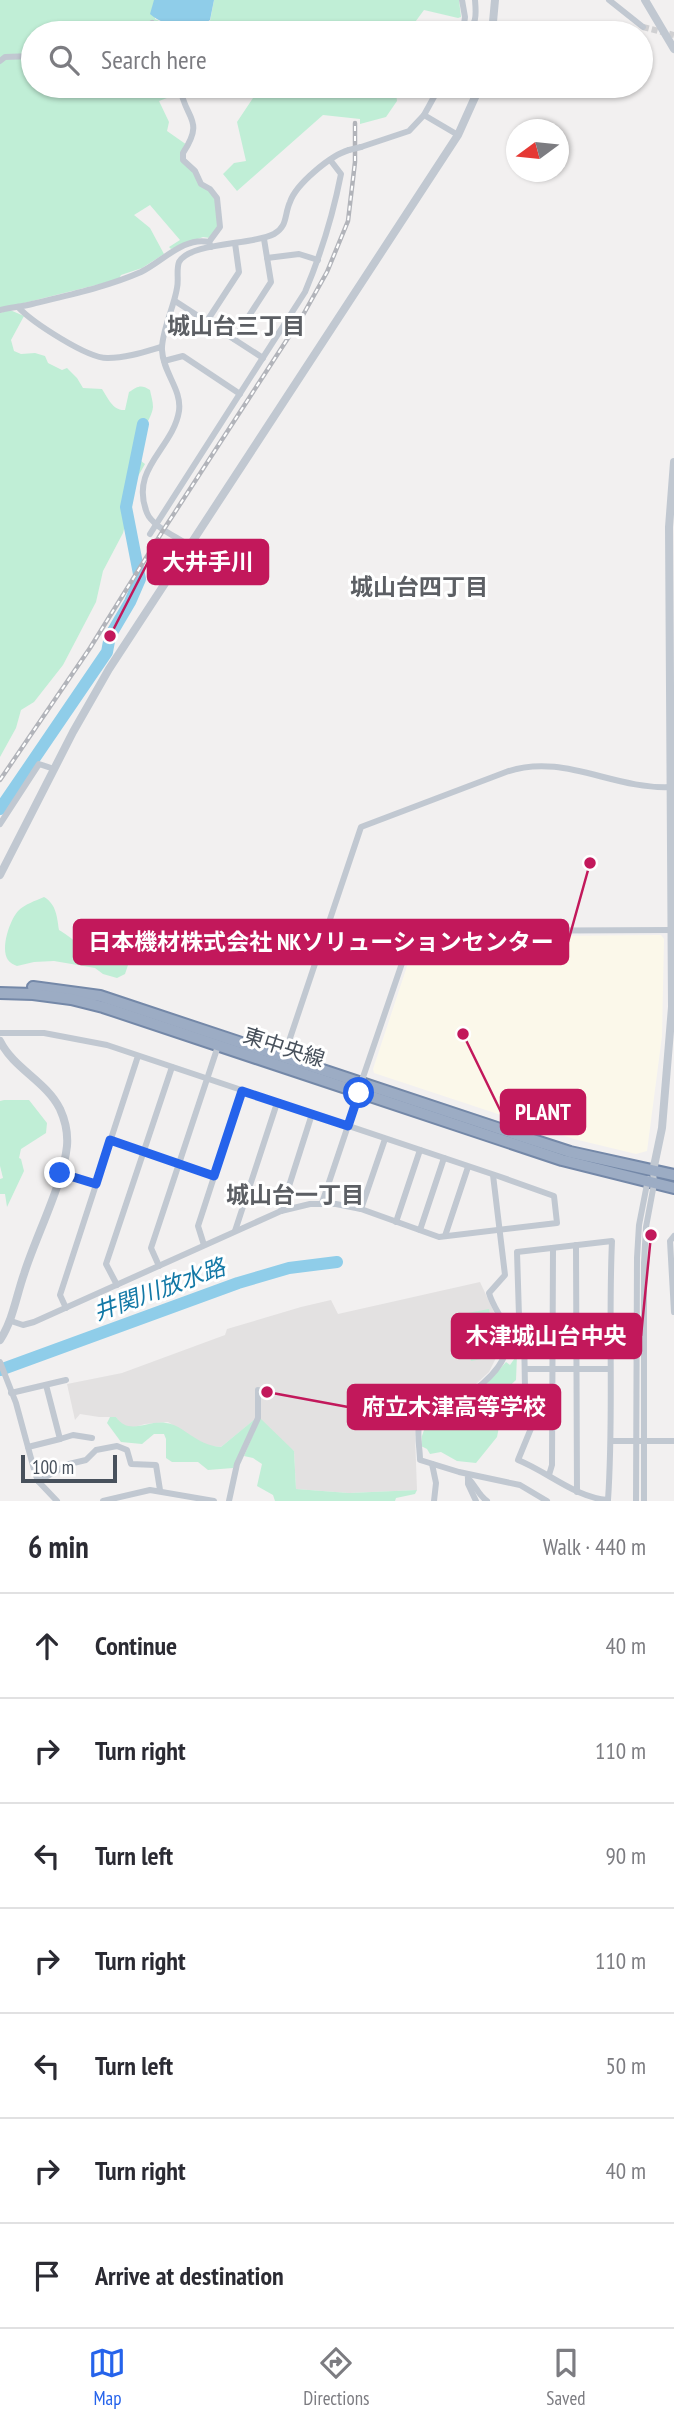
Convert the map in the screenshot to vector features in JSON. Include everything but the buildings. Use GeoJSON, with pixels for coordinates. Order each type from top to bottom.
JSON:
{"type":"FeatureCollection","features":[{"type":"Feature","properties":{"kind":"highway","name":"東中央線"},"geometry":{"type":"LineString","coordinates":[[0,991],[4,987],[51,988],[100,996],[284,1056],[360,1088],[562,1160],[674,1188]]}},
{"type":"Feature","properties":{"kind":"highway","name":"東中央線"},"geometry":{"type":"LineString","coordinates":[[0,991],[71,999],[103,1007],[218,1046],[558,1148],[674,1175]]}},
{"type":"Feature","properties":{"kind":"street"},"geometry":{"type":"LineString","coordinates":[[462,0],[464,21]]}},
{"type":"Feature","properties":{"kind":"street"},"geometry":{"type":"LineString","coordinates":[[474,21],[475,0]]}},
{"type":"Feature","properties":{"kind":"street"},"geometry":{"type":"LineString","coordinates":[[493,21],[495,0]]}},
{"type":"Feature","properties":{"kind":"street"},"geometry":{"type":"LineString","coordinates":[[610,0],[636,21]]}},
{"type":"Feature","properties":{"kind":"street"},"geometry":{"type":"LineString","coordinates":[[645,0],[674,49]]}},
{"type":"Feature","properties":{"kind":"street"},"geometry":{"type":"LineString","coordinates":[[0,61],[5,57],[21,56]]}},
{"type":"Feature","properties":{"kind":"street"},"geometry":{"type":"LineString","coordinates":[[184,98],[194,130],[183,153],[183,160],[195,171],[201,184],[215,194],[220,207],[220,228],[210,244]]}},
{"type":"Feature","properties":{"kind":"street"},"geometry":{"type":"LineString","coordinates":[[188,545],[156,524],[147,514],[142,485],[146,471],[176,422],[179,405],[178,394],[168,377],[161,347],[175,300],[180,260],[210,244],[264,239],[280,230],[285,224],[290,201],[300,184],[348,150],[409,131],[424,115],[433,98]]}},
{"type":"Feature","properties":{"kind":"street"},"geometry":{"type":"LineString","coordinates":[[0,875],[109,668],[458,135],[475,98]]}},
{"type":"Feature","properties":{"kind":"street"},"geometry":{"type":"LineString","coordinates":[[424,115],[458,135]]}},
{"type":"Feature","properties":{"kind":"street"},"geometry":{"type":"LineString","coordinates":[[150,534],[305,292],[318,260],[341,174],[331,161]]}},
{"type":"Feature","properties":{"kind":"street"},"geometry":{"type":"LineString","coordinates":[[234,339],[271,282],[264,239]]}},
{"type":"Feature","properties":{"kind":"street"},"geometry":{"type":"LineString","coordinates":[[0,310],[113,284],[156,264],[174,250],[204,241],[210,244]]}},
{"type":"Feature","properties":{"kind":"street"},"geometry":{"type":"LineString","coordinates":[[207,321],[239,272],[234,243]]}},
{"type":"Feature","properties":{"kind":"street"},"geometry":{"type":"LineString","coordinates":[[267,258],[299,254],[318,260]]}},
{"type":"Feature","properties":{"kind":"street"},"geometry":{"type":"LineString","coordinates":[[175,300],[263,358]]}},
{"type":"Feature","properties":{"kind":"street"},"geometry":{"type":"LineString","coordinates":[[18,307],[48,331],[100,357],[130,355],[161,347]]}},
{"type":"Feature","properties":{"kind":"street"},"geometry":{"type":"LineString","coordinates":[[164,362],[183,356],[240,394]]}},
{"type":"Feature","properties":{"kind":"street"},"geometry":{"type":"LineString","coordinates":[[644,1501],[636,1322],[639,1225],[662,1128],[669,1055],[673,930],[672,601],[669,527],[674,462]]}},
{"type":"Feature","properties":{"kind":"street"},"geometry":{"type":"LineString","coordinates":[[0,824],[39,764],[54,769]]}},
{"type":"Feature","properties":{"kind":"street"},"geometry":{"type":"LineString","coordinates":[[284,1056],[361,827],[528,766],[565,768],[623,784],[671,787]]}},
{"type":"Feature","properties":{"kind":"street"},"geometry":{"type":"LineString","coordinates":[[322,1203],[412,934],[416,931],[673,930]]}},
{"type":"Feature","properties":{"kind":"street"},"geometry":{"type":"LineString","coordinates":[[0,1033],[44,1033],[71,1037],[172,1067],[444,1158],[554,1196],[557,1223],[439,1237],[361,1209],[322,1203],[300,1205],[235,1231],[66,1308],[23,1325],[10,1321]]}},
{"type":"Feature","properties":{"kind":"street"},"geometry":{"type":"LineString","coordinates":[[0,1041],[11,1060],[44,1089],[61,1110],[67,1140],[60,1173],[10,1321],[0,1340]]}},
{"type":"Feature","properties":{"kind":"street"},"geometry":{"type":"LineString","coordinates":[[159,1266],[151,1248],[218,1046]]}},
{"type":"Feature","properties":{"kind":"street"},"geometry":{"type":"LineString","coordinates":[[66,1308],[60,1295],[138,1056]]}},
{"type":"Feature","properties":{"kind":"street"},"geometry":{"type":"LineString","coordinates":[[117,1285],[106,1264],[172,1067]]}},
{"type":"Feature","properties":{"kind":"street"},"geometry":{"type":"LineString","coordinates":[[205,1245],[198,1226],[242,1091]]}},
{"type":"Feature","properties":{"kind":"street"},"geometry":{"type":"LineString","coordinates":[[235,1231],[277,1103]]}},
{"type":"Feature","properties":{"kind":"street"},"geometry":{"type":"LineString","coordinates":[[281,1211],[312,1114]]}},
{"type":"Feature","properties":{"kind":"street"},"geometry":{"type":"LineString","coordinates":[[361,1209],[385,1139]]}},
{"type":"Feature","properties":{"kind":"street"},"geometry":{"type":"LineString","coordinates":[[110,1140],[214,1176]]}},
{"type":"Feature","properties":{"kind":"street"},"geometry":{"type":"LineString","coordinates":[[397,1222],[420,1150]]}},
{"type":"Feature","properties":{"kind":"street"},"geometry":{"type":"LineString","coordinates":[[420,1230],[444,1158]]}},
{"type":"Feature","properties":{"kind":"street"},"geometry":{"type":"LineString","coordinates":[[445,1236],[468,1167]]}},
{"type":"Feature","properties":{"kind":"street"},"geometry":{"type":"LineString","coordinates":[[60,1173],[96,1184]]}},
{"type":"Feature","properties":{"kind":"street"},"geometry":{"type":"LineString","coordinates":[[493,1175],[505,1275],[489,1293],[505,1325],[508,1344],[505,1355],[473,1391],[446,1409],[431,1413],[424,1420],[419,1427],[420,1460],[467,1476],[520,1485],[547,1501]]}},
{"type":"Feature","properties":{"kind":"street"},"geometry":{"type":"LineString","coordinates":[[636,1501],[644,1263],[650,1183]]}},
{"type":"Feature","properties":{"kind":"street"},"geometry":{"type":"LineString","coordinates":[[674,1236],[670,1241],[674,1312]]}},
{"type":"Feature","properties":{"kind":"street"},"geometry":{"type":"LineString","coordinates":[[612,1241],[608,1500],[577,1492],[518,1460],[539,1409],[524,1388],[524,1331],[520,1316],[517,1252],[576,1245],[612,1241]]}},
{"type":"Feature","properties":{"kind":"street"},"geometry":{"type":"LineString","coordinates":[[576,1245],[577,1492]]}},
{"type":"Feature","properties":{"kind":"street"},"geometry":{"type":"LineString","coordinates":[[550,1475],[554,1368],[553,1248]]}},
{"type":"Feature","properties":{"kind":"street"},"geometry":{"type":"LineString","coordinates":[[610,1322],[636,1322]]}},
{"type":"Feature","properties":{"kind":"street"},"geometry":{"type":"LineString","coordinates":[[0,1362],[38,1481],[57,1501]]}},
{"type":"Feature","properties":{"kind":"street"},"geometry":{"type":"LineString","coordinates":[[525,1368],[610,1369]]}},
{"type":"Feature","properties":{"kind":"street"},"geometry":{"type":"LineString","coordinates":[[11,1394],[66,1380]]}},
{"type":"Feature","properties":{"kind":"street"},"geometry":{"type":"LineString","coordinates":[[46,1385],[60,1439]]}},
{"type":"Feature","properties":{"kind":"street"},"geometry":{"type":"LineString","coordinates":[[229,1501],[237,1464],[258,1418],[258,1390]]}},
{"type":"Feature","properties":{"kind":"street"},"geometry":{"type":"LineString","coordinates":[[28,1447],[73,1435],[92,1438]]}},
{"type":"Feature","properties":{"kind":"street"},"geometry":{"type":"LineString","coordinates":[[611,1441],[674,1441]]}},
{"type":"Feature","properties":{"kind":"street"},"geometry":{"type":"LineString","coordinates":[[38,1481],[69,1464],[86,1460],[96,1450],[117,1446],[127,1450],[131,1464],[156,1465],[160,1490]]}},
{"type":"Feature","properties":{"kind":"street"},"geometry":{"type":"LineString","coordinates":[[432,1464],[436,1483],[434,1501]]}},
{"type":"Feature","properties":{"kind":"street"},"geometry":{"type":"LineString","coordinates":[[467,1476],[476,1501]]}},
{"type":"Feature","properties":{"kind":"street"},"geometry":{"type":"LineString","coordinates":[[467,1476],[478,1489],[480,1497],[487,1501]]}},
{"type":"Feature","properties":{"kind":"street"},"geometry":{"type":"LineString","coordinates":[[103,1501],[150,1490],[215,1501]]}},
{"type":"Feature","properties":{"kind":"shaded area"},"geometry":{"type":"Polygon","coordinates":[[[661,935],[664,939],[662,1036],[647,1151],[636,1154],[574,1139],[374,1073],[373,1069],[416,939],[420,937],[661,935]]]}},
{"type":"Feature","properties":{"kind":"shaded area"},"geometry":{"type":"Polygon","coordinates":[[[480,1282],[501,1327],[502,1346],[489,1372],[476,1384],[456,1400],[430,1410],[418,1422],[415,1436],[417,1490],[349,1493],[296,1489],[294,1451],[254,1420],[221,1447],[207,1446],[168,1422],[131,1428],[121,1425],[116,1417],[80,1414],[75,1420],[67,1384],[122,1373],[225,1335],[227,1329],[331,1300],[338,1314],[480,1282]]]}},
{"type":"Feature","properties":{"kind":"green space"},"geometry":{"type":"Polygon","coordinates":[[[0,0],[154,0],[155,19],[160,21],[21,21],[21,56],[0,59],[0,0]]]}},
{"type":"Feature","properties":{"kind":"green space"},"geometry":{"type":"Polygon","coordinates":[[[214,0],[459,0],[461,17],[424,10],[416,21],[210,21],[214,0]]]}},
{"type":"Feature","properties":{"kind":"green space"},"geometry":{"type":"Polygon","coordinates":[[[21,58],[21,98],[167,98],[159,101],[169,122],[167,131],[187,145],[181,158],[214,194],[219,226],[210,238],[203,237],[171,249],[169,247],[180,240],[150,205],[134,215],[150,228],[164,254],[142,268],[121,275],[119,279],[0,309],[0,62],[21,58]]]}},
{"type":"Feature","properties":{"kind":"green space"},"geometry":{"type":"Polygon","coordinates":[[[253,98],[397,98],[386,117],[360,124],[360,119],[323,115],[237,191],[223,174],[234,163],[246,161],[237,122],[253,98]]]}},
{"type":"Feature","properties":{"kind":"green space"},"geometry":{"type":"Polygon","coordinates":[[[10,310],[24,316],[11,340],[14,351],[45,356],[48,363],[62,370],[67,368],[83,388],[102,389],[111,403],[121,410],[125,410],[129,392],[142,386],[150,390],[153,407],[136,444],[138,457],[145,464],[137,478],[123,533],[103,571],[96,602],[63,665],[34,702],[21,710],[16,728],[0,757],[0,313],[10,310]]]}},
{"type":"Feature","properties":{"kind":"green space"},"geometry":{"type":"Polygon","coordinates":[[[44,897],[57,915],[59,930],[83,947],[98,954],[120,950],[128,965],[125,974],[117,978],[103,974],[95,968],[54,961],[17,966],[10,962],[5,949],[7,934],[15,915],[30,903],[44,897]]]}},
{"type":"Feature","properties":{"kind":"green space"},"geometry":{"type":"Polygon","coordinates":[[[29,1100],[47,1123],[46,1133],[21,1149],[19,1158],[24,1171],[7,1207],[5,1194],[0,1194],[0,1179],[3,1178],[0,1166],[0,1101],[29,1100]]]}},
{"type":"Feature","properties":{"kind":"green space"},"geometry":{"type":"Polygon","coordinates":[[[489,1309],[498,1356],[471,1361],[462,1314],[489,1309]]]}},
{"type":"Feature","properties":{"kind":"green space"},"geometry":{"type":"Polygon","coordinates":[[[517,1355],[516,1380],[497,1398],[507,1412],[500,1422],[497,1437],[476,1463],[457,1461],[441,1452],[430,1454],[421,1446],[428,1418],[452,1409],[483,1388],[506,1362],[510,1365],[517,1355]]]}},
{"type":"Feature","properties":{"kind":"green space"},"geometry":{"type":"Polygon","coordinates":[[[110,1417],[116,1417],[127,1426],[166,1423],[179,1427],[204,1443],[221,1447],[255,1419],[233,1468],[208,1470],[198,1462],[172,1462],[166,1458],[164,1434],[154,1434],[142,1444],[121,1442],[107,1423],[110,1417]]]}},
{"type":"Feature","properties":{"kind":"green space"},"geometry":{"type":"Polygon","coordinates":[[[260,1418],[294,1451],[296,1489],[349,1493],[417,1490],[415,1494],[396,1498],[395,1501],[275,1501],[273,1495],[257,1486],[262,1464],[244,1456],[260,1418]]]}},
{"type":"Feature","properties":{"kind":"water"},"geometry":{"type":"Polygon","coordinates":[[[154,0],[214,0],[208,21],[161,21],[150,14],[154,0]]]}},
{"type":"Feature","properties":{"kind":"waterway"},"geometry":{"type":"LineString","coordinates":[[0,809],[107,652],[110,636],[140,579],[126,507],[143,424]]}},
{"type":"Feature","properties":{"kind":"waterway","name":"井関川放水路"},"geometry":{"type":"LineString","coordinates":[[0,1370],[238,1283],[289,1268],[337,1262]]}},
{"type":"Feature","properties":{"kind":"tunnel"},"geometry":{"type":"LineString","coordinates":[[653,30],[674,35]]}},
{"type":"Feature","properties":{"kind":"railway"},"geometry":{"type":"LineString","coordinates":[[0,780],[90,648],[303,315],[327,272],[348,221],[355,162],[355,123]]}},
{"type":"Feature","properties":{"kind":"place","name":"大井手川"},"geometry":{"type":"Point","coordinates":[110,636]}},
{"type":"Feature","properties":{"kind":"place","name":"日本機材株式会社 NKソリューションセンター"},"geometry":{"type":"Point","coordinates":[590,863]}},
{"type":"Feature","properties":{"kind":"place","name":"PLANT"},"geometry":{"type":"Point","coordinates":[463,1034]}},
{"type":"Feature","properties":{"kind":"place","name":"木津城山台中央"},"geometry":{"type":"Point","coordinates":[651,1235]}},
{"type":"Feature","properties":{"kind":"place","name":"府立木津高等学校"},"geometry":{"type":"Point","coordinates":[267,1392]}},
{"type":"Feature","properties":{"kind":"district","name":"城山台三丁目"},"geometry":{"type":"Point","coordinates":[236,325]}},
{"type":"Feature","properties":{"kind":"district","name":"城山台四丁目"},"geometry":{"type":"Point","coordinates":[419,586]}},
{"type":"Feature","properties":{"kind":"district","name":"城山台一丁目"},"geometry":{"type":"Point","coordinates":[295,1194]}},
{"type":"Feature","properties":{"kind":"route"},"geometry":{"type":"LineString","coordinates":[[60,1173],[96,1184],[110,1140],[214,1176],[242,1091],[348,1126],[359,1093]]}}]}
